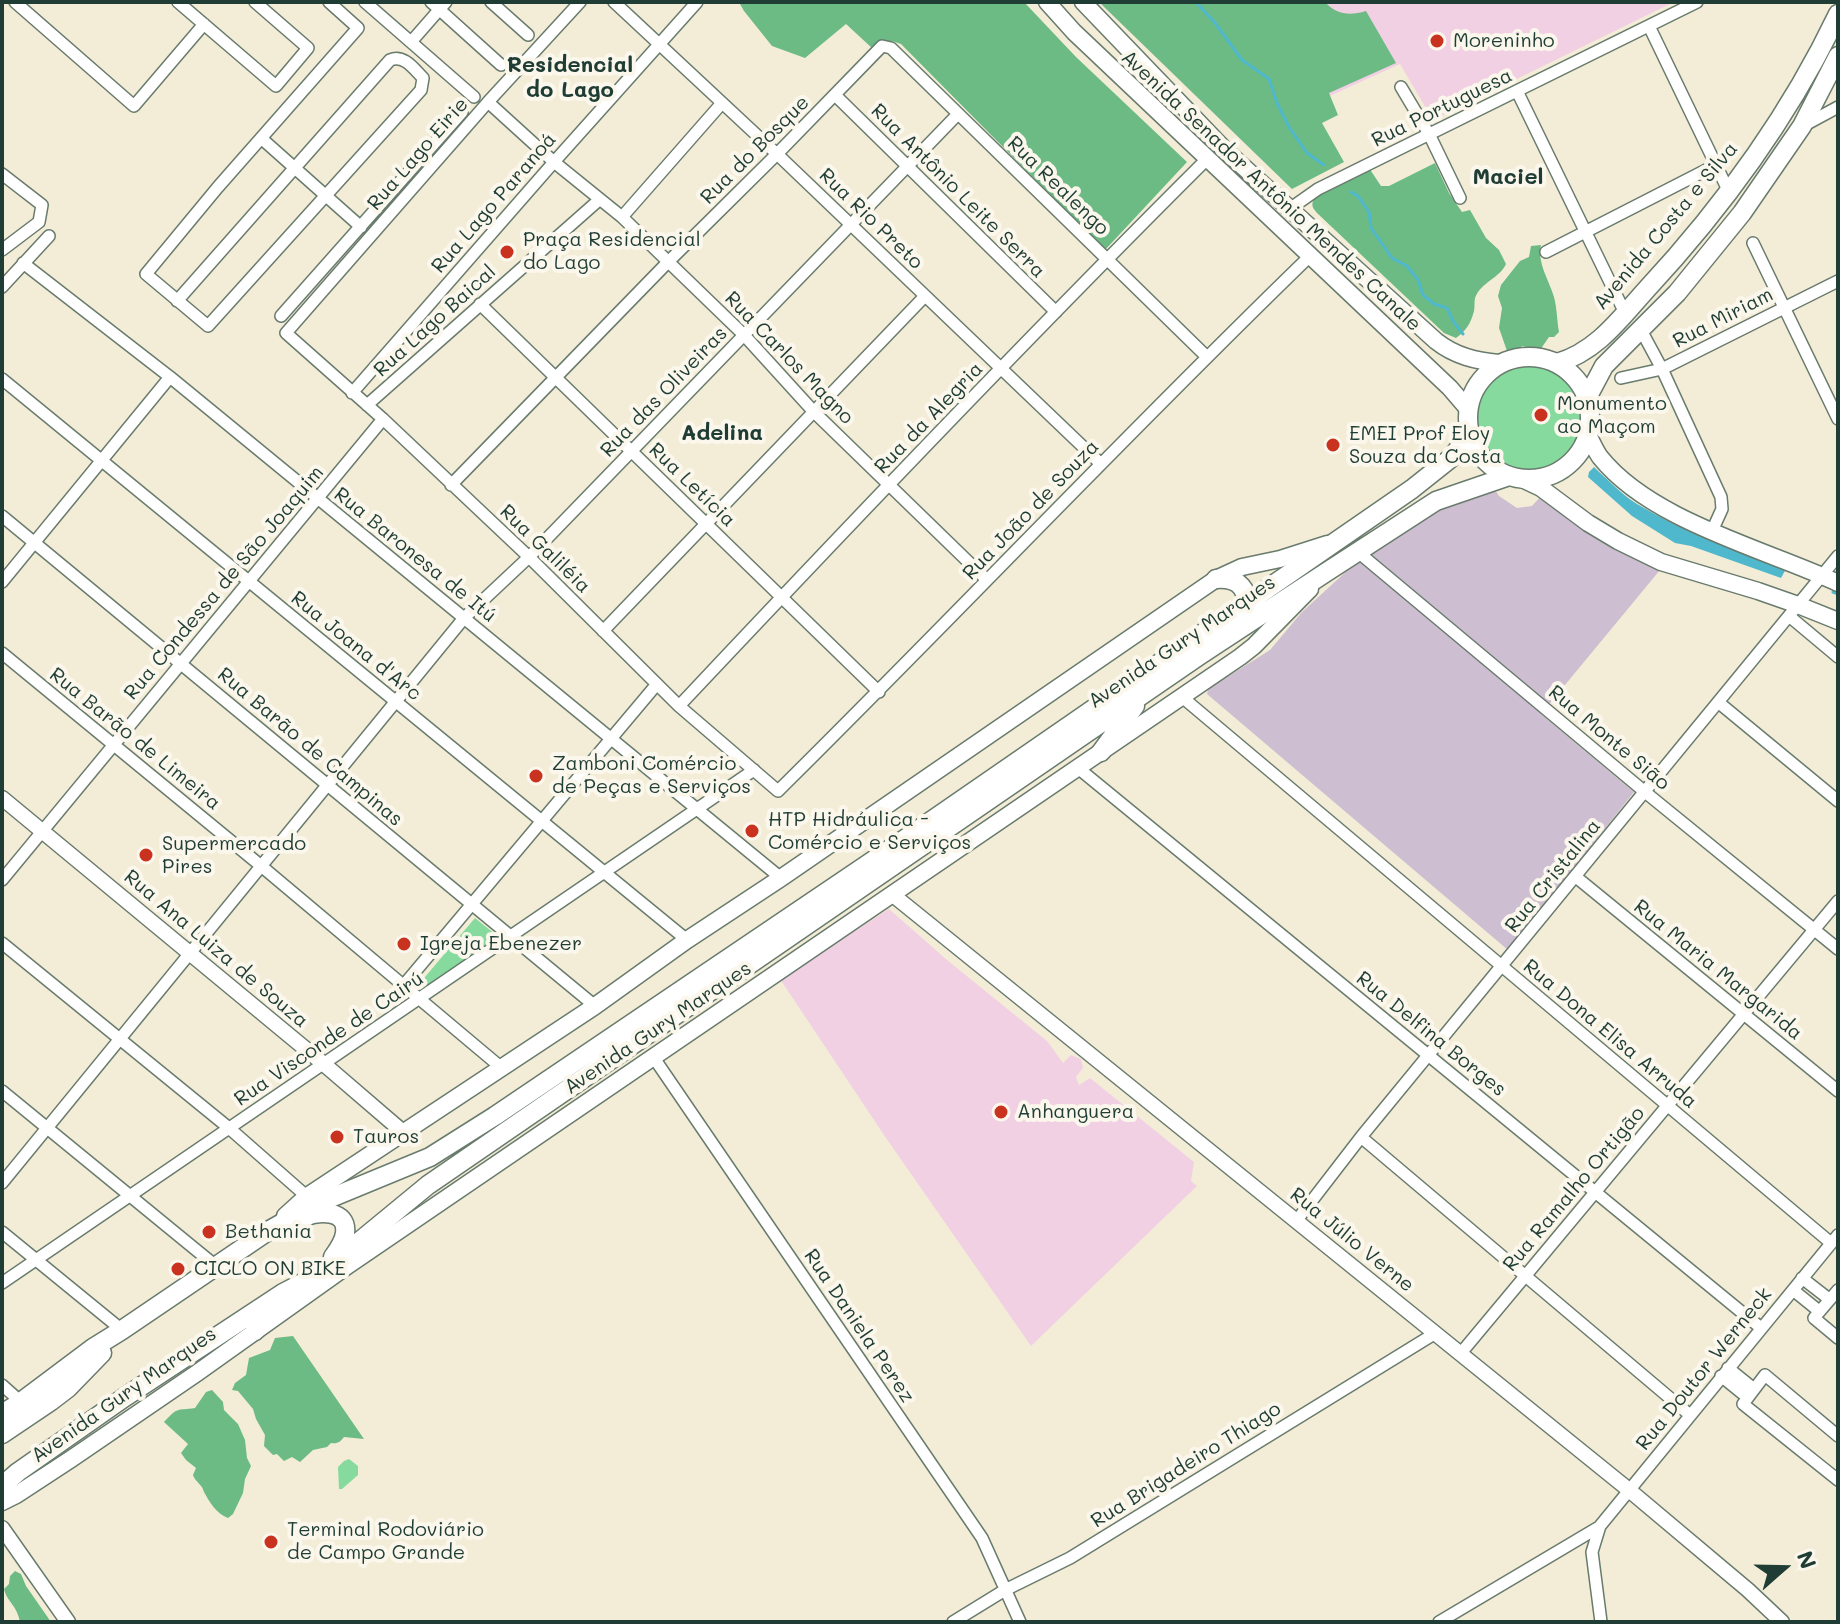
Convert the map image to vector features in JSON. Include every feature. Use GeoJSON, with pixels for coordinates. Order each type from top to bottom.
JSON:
{"type":"FeatureCollection","features":[{"type":"Feature","properties":{"kind":"main road","name":"Avenida Senador Antônio Mendes Canale"},"geometry":{"type":"LineString","coordinates":[[1047,2],[1074,32],[1450,388],[1468,417]]}},
{"type":"Feature","properties":{"kind":"main road","name":"Avenida Senador Antônio Mendes Canale"},"geometry":{"type":"LineString","coordinates":[[1083,2],[1227,152],[1447,350],[1475,360],[1499,363]]}},
{"type":"Feature","properties":{"kind":"main road","name":"Avenida Costa e Silva"},"geometry":{"type":"LineString","coordinates":[[1557,363],[1589,349],[1661,275],[1729,192],[1768,136],[1834,22],[1838,6]]}},
{"type":"Feature","properties":{"kind":"main road"},"geometry":{"type":"LineString","coordinates":[[1587,398],[1604,366],[1677,293],[1742,213],[1802,126],[1838,56]]}},
{"type":"Feature","properties":{"kind":"main road"},"geometry":{"type":"LineString","coordinates":[[1208,158],[1218,149],[1227,152]]}},
{"type":"Feature","properties":{"kind":"main road"},"geometry":{"type":"LineString","coordinates":[[1245,193],[1279,212],[1291,208]]}},
{"type":"Feature","properties":{"kind":"main road"},"geometry":{"type":"LineString","coordinates":[[1516,478],[1543,478],[1563,469],[1578,454],[1588,435],[1591,417],[1580,384],[1569,371],[1546,358],[1522,356],[1499,363],[1478,382],[1468,417],[1472,442],[1481,457],[1494,468],[1516,478],[1541,488],[1618,541],[1661,562],[1794,610],[1838,621]]}},
{"type":"Feature","properties":{"kind":"main road","name":"Avenida Gury Marques"},"geometry":{"type":"LineString","coordinates":[[2,1414],[93,1348],[268,1231],[359,1185],[414,1165],[462,1138],[905,839],[1412,489],[1451,458],[1459,447],[1468,417]]}},
{"type":"Feature","properties":{"kind":"main road"},"geometry":{"type":"LineString","coordinates":[[1588,435],[1598,454],[1626,482],[1669,511],[1838,583]]}},
{"type":"Feature","properties":{"kind":"main road","name":"Avenida Gury Marques"},"geometry":{"type":"LineString","coordinates":[[2,1486],[125,1397],[283,1293],[331,1270],[349,1250],[428,1185],[1200,655],[1436,501],[1516,478]]}},
{"type":"Feature","properties":{"kind":"main road","name":"Avenida Gury Marques"},"geometry":{"type":"LineString","coordinates":[[318,1205],[403,1132],[503,1069],[1216,579],[1242,567],[1336,542]]}},
{"type":"Feature","properties":{"kind":"main road","name":"Avenida Gury Marques"},"geometry":{"type":"LineString","coordinates":[[2,1502],[197,1373],[331,1270],[654,1058],[1182,697],[1254,646],[1325,573]]}},
{"type":"Feature","properties":{"kind":"main road"},"geometry":{"type":"LineString","coordinates":[[1200,655],[1240,620],[1247,602],[1245,593],[1236,582],[1216,579]]}},
{"type":"Feature","properties":{"kind":"main road"},"geometry":{"type":"LineString","coordinates":[[1101,752],[1143,695]]}},
{"type":"Feature","properties":{"kind":"main road"},"geometry":{"type":"LineString","coordinates":[[268,1231],[310,1214],[318,1205],[345,1224],[342,1244],[331,1270]]}},
{"type":"Feature","properties":{"kind":"main road"},"geometry":{"type":"LineString","coordinates":[[255,1331],[283,1293]]}},
{"type":"Feature","properties":{"kind":"main road"},"geometry":{"type":"LineString","coordinates":[[2,1434],[68,1388],[122,1330]]}},
{"type":"Feature","properties":{"kind":"street"},"geometry":{"type":"LineString","coordinates":[[15,2],[134,106],[204,24]]}},
{"type":"Feature","properties":{"kind":"street"},"geometry":{"type":"LineString","coordinates":[[178,2],[276,86],[308,48],[255,2]]}},
{"type":"Feature","properties":{"kind":"street"},"geometry":{"type":"LineString","coordinates":[[177,301],[390,60],[403,59],[423,78],[421,90],[208,326],[177,301],[146,274],[358,28],[329,2]]}},
{"type":"Feature","properties":{"kind":"street"},"geometry":{"type":"LineString","coordinates":[[365,2],[474,97]]}},
{"type":"Feature","properties":{"kind":"street"},"geometry":{"type":"LineString","coordinates":[[491,2],[528,35]]}},
{"type":"Feature","properties":{"kind":"street","name":"Rua Lago Eirie"},"geometry":{"type":"LineString","coordinates":[[286,333],[580,2]]}},
{"type":"Feature","properties":{"kind":"street","name":"Rua Rio Preto"},"geometry":{"type":"LineString","coordinates":[[614,2],[1101,464]]}},
{"type":"Feature","properties":{"kind":"street","name":"Rua Lago Paranoá"},"geometry":{"type":"LineString","coordinates":[[352,393],[697,2]]}},
{"type":"Feature","properties":{"kind":"street","name":"Rua Portuguesa"},"geometry":{"type":"LineString","coordinates":[[1291,208],[1318,189],[1697,2]]}},
{"type":"Feature","properties":{"kind":"street"},"geometry":{"type":"LineString","coordinates":[[411,42],[439,5],[501,65]]}},
{"type":"Feature","properties":{"kind":"street"},"geometry":{"type":"LineString","coordinates":[[1649,26],[1729,192]]}},
{"type":"Feature","properties":{"kind":"street","name":"Rua do Bosque"},"geometry":{"type":"LineString","coordinates":[[451,485],[882,46]]}},
{"type":"Feature","properties":{"kind":"street","name":"Rua Realengo"},"geometry":{"type":"LineString","coordinates":[[882,46],[891,48],[1206,356]]}},
{"type":"Feature","properties":{"kind":"street"},"geometry":{"type":"LineString","coordinates":[[1401,87],[1429,134],[1460,198]]}},
{"type":"Feature","properties":{"kind":"street"},"geometry":{"type":"LineString","coordinates":[[1517,91],[1625,313]]}},
{"type":"Feature","properties":{"kind":"street","name":"Rua Antônio Leite Serra"},"geometry":{"type":"LineString","coordinates":[[835,95],[1056,312]]}},
{"type":"Feature","properties":{"kind":"street","name":"Rua Carlos Magno"},"geometry":{"type":"LineString","coordinates":[[488,102],[554,162],[622,217],[744,335],[814,412],[987,580]]}},
{"type":"Feature","properties":{"kind":"street"},"geometry":{"type":"LineString","coordinates":[[622,217],[722,103]]}},
{"type":"Feature","properties":{"kind":"street"},"geometry":{"type":"LineString","coordinates":[[1802,126],[1838,107]]}},
{"type":"Feature","properties":{"kind":"street"},"geometry":{"type":"LineString","coordinates":[[281,316],[462,112]]}},
{"type":"Feature","properties":{"kind":"street","name":"Rua das Oliveiras"},"geometry":{"type":"LineString","coordinates":[[2,1183],[464,618],[529,557],[958,114]]}},
{"type":"Feature","properties":{"kind":"street"},"geometry":{"type":"LineString","coordinates":[[261,138],[361,227]]}},
{"type":"Feature","properties":{"kind":"street","name":"Rua da Alegria"},"geometry":{"type":"LineString","coordinates":[[679,706],[1106,259],[1208,158]]}},
{"type":"Feature","properties":{"kind":"street"},"geometry":{"type":"LineString","coordinates":[[1546,252],[1716,165]]}},
{"type":"Feature","properties":{"kind":"street"},"geometry":{"type":"LineString","coordinates":[[2,174],[42,205],[42,209],[39,222],[2,250]]}},
{"type":"Feature","properties":{"kind":"street","name":"Rua Lago Baical"},"geometry":{"type":"LineString","coordinates":[[367,405],[599,200]]}},
{"type":"Feature","properties":{"kind":"street"},"geometry":{"type":"LineString","coordinates":[[2,287],[49,236]]}},
{"type":"Feature","properties":{"kind":"street"},"geometry":{"type":"LineString","coordinates":[[1753,243],[1838,419]]}},
{"type":"Feature","properties":{"kind":"street","name":"Rua João de Souza"},"geometry":{"type":"LineString","coordinates":[[778,791],[879,692],[1206,356],[1310,256]]}},
{"type":"Feature","properties":{"kind":"street","name":"Rua Baronesa de Itú"},"geometry":{"type":"LineString","coordinates":[[23,263],[170,377],[781,878]]}},
{"type":"Feature","properties":{"kind":"street","name":"Rua Miriam"},"geometry":{"type":"LineString","coordinates":[[1621,378],[1662,369],[1838,281]]}},
{"type":"Feature","properties":{"kind":"street"},"geometry":{"type":"LineString","coordinates":[[603,631],[925,296]]}},
{"type":"Feature","properties":{"kind":"street","name":"Rua Letícia"},"geometry":{"type":"LineString","coordinates":[[480,304],[879,692]]}},
{"type":"Feature","properties":{"kind":"street"},"geometry":{"type":"LineString","coordinates":[[1641,330],[1721,497],[1722,509],[1712,531]]}},
{"type":"Feature","properties":{"kind":"street","name":"Rua Galiléia"},"geometry":{"type":"LineString","coordinates":[[286,333],[383,419],[529,557],[679,706],[778,791]]}},
{"type":"Feature","properties":{"kind":"street"},"geometry":{"type":"LineString","coordinates":[[2,582],[170,377]]}},
{"type":"Feature","properties":{"kind":"street","name":"Rua Joana d'Arc"},"geometry":{"type":"LineString","coordinates":[[2,379],[687,940]]}},
{"type":"Feature","properties":{"kind":"street","name":"Rua Condessa de São Joaquim"},"geometry":{"type":"LineString","coordinates":[[2,880],[383,419]]}},
{"type":"Feature","properties":{"kind":"street","name":"Rua Barão de Campinas"},"geometry":{"type":"LineString","coordinates":[[2,516],[595,1006]]}},
{"type":"Feature","properties":{"kind":"street","name":"Rua Monte Sião"},"geometry":{"type":"LineString","coordinates":[[1358,552],[1838,949]]}},
{"type":"Feature","properties":{"kind":"street","name":"Rua Cristalina"},"geometry":{"type":"LineString","coordinates":[[1297,1220],[1361,1137],[1838,556]]}},
{"type":"Feature","properties":{"kind":"street"},"geometry":{"type":"LineString","coordinates":[[1794,610],[1838,657]]}},
{"type":"Feature","properties":{"kind":"street","name":"Rua Barão de Limeira"},"geometry":{"type":"LineString","coordinates":[[2,653],[503,1069]]}},
{"type":"Feature","properties":{"kind":"street"},"geometry":{"type":"LineString","coordinates":[[403,986],[657,684]]}},
{"type":"Feature","properties":{"kind":"street","name":"Rua Dona Elisa Arruda"},"geometry":{"type":"LineString","coordinates":[[1182,697],[1667,1106],[1834,1239]]}},
{"type":"Feature","properties":{"kind":"street"},"geometry":{"type":"LineString","coordinates":[[1718,702],[1838,801]]}},
{"type":"Feature","properties":{"kind":"street","name":"Rua Delfina Borges"},"geometry":{"type":"LineString","coordinates":[[1078,768],[1761,1328]]}},
{"type":"Feature","properties":{"kind":"street","name":"Rua Visconde de Cairú"},"geometry":{"type":"LineString","coordinates":[[2,1283],[754,770]]}},
{"type":"Feature","properties":{"kind":"street","name":"Rua Ana Luiza de Souza"},"geometry":{"type":"LineString","coordinates":[[2,798],[403,1132]]}},
{"type":"Feature","properties":{"kind":"street","name":"Rua Maria Margarida"},"geometry":{"type":"LineString","coordinates":[[1576,877],[1838,1091]]}},
{"type":"Feature","properties":{"kind":"street","name":"Rua Júlio Verne"},"geometry":{"type":"LineString","coordinates":[[893,895],[1629,1490],[1782,1622]]}},
{"type":"Feature","properties":{"kind":"street","name":"Rua Ramalho Ortigão"},"geometry":{"type":"LineString","coordinates":[[1461,1353],[1838,901]]}},
{"type":"Feature","properties":{"kind":"street"},"geometry":{"type":"LineString","coordinates":[[2,943],[229,1128],[318,1205]]}},
{"type":"Feature","properties":{"kind":"street","name":"Rua Daniela Perez"},"geometry":{"type":"LineString","coordinates":[[654,1058],[982,1538],[1020,1622]]}},
{"type":"Feature","properties":{"kind":"street"},"geometry":{"type":"LineString","coordinates":[[2,1091],[217,1267]]}},
{"type":"Feature","properties":{"kind":"street"},"geometry":{"type":"LineString","coordinates":[[1361,1137],[1690,1415]]}},
{"type":"Feature","properties":{"kind":"street"},"geometry":{"type":"LineString","coordinates":[[2,1232],[122,1330]]}},
{"type":"Feature","properties":{"kind":"street","name":"Rua Doutor Werneck"},"geometry":{"type":"LineString","coordinates":[[1600,1526],[1834,1239]]}},
{"type":"Feature","properties":{"kind":"street"},"geometry":{"type":"LineString","coordinates":[[1802,1278],[1829,1299]]}},
{"type":"Feature","properties":{"kind":"street"},"geometry":{"type":"LineString","coordinates":[[1793,1290],[1819,1311]]}},
{"type":"Feature","properties":{"kind":"street"},"geometry":{"type":"LineString","coordinates":[[1838,1290],[1814,1318],[1838,1338]]}},
{"type":"Feature","properties":{"kind":"street","name":"Rua Brigadeiro Thiago"},"geometry":{"type":"LineString","coordinates":[[953,1622],[1005,1590],[1070,1558],[1434,1334]]}},
{"type":"Feature","properties":{"kind":"street"},"geometry":{"type":"LineString","coordinates":[[1725,1372],[1751,1393]]}},
{"type":"Feature","properties":{"kind":"street"},"geometry":{"type":"LineString","coordinates":[[1838,1436],[1765,1375],[1743,1404],[1838,1480]]}},
{"type":"Feature","properties":{"kind":"street"},"geometry":{"type":"LineString","coordinates":[[2,1385],[21,1402]]}},
{"type":"Feature","properties":{"kind":"street"},"geometry":{"type":"LineString","coordinates":[[1439,1622],[1600,1526]]}},
{"type":"Feature","properties":{"kind":"street"},"geometry":{"type":"LineString","coordinates":[[1600,1526],[1592,1552],[1601,1622]]}},
{"type":"Feature","properties":{"kind":"street"},"geometry":{"type":"LineString","coordinates":[[2,1528],[68,1622]]}},
{"type":"Feature","properties":{"kind":"street"},"geometry":{"type":"LineString","coordinates":[[1459,1610],[1466,1622]]}},
{"type":"Feature","properties":{"kind":"shaded area"},"geometry":{"type":"Polygon","coordinates":[[[1099,2],[1674,2],[1433,120],[1400,64],[1312,104],[1292,189],[1099,2]]]}},
{"type":"Feature","properties":{"kind":"shaded area"},"geometry":{"type":"Polygon","coordinates":[[[1495,490],[1517,508],[1532,506],[1541,496],[1571,522],[1610,547],[1660,570],[1541,714],[1634,792],[1508,950],[1207,694],[1208,689],[1270,650],[1302,612],[1350,568],[1455,499],[1495,490]]]}},
{"type":"Feature","properties":{"kind":"shaded area","name":"Anhanguera"},"geometry":{"type":"Polygon","coordinates":[[[889,909],[1047,1041],[1063,1063],[1071,1055],[1081,1059],[1083,1068],[1076,1077],[1079,1085],[1090,1078],[1194,1162],[1191,1181],[1197,1186],[1031,1346],[780,979],[889,909]]]}},
{"type":"Feature","properties":{"kind":"green space"},"geometry":{"type":"Polygon","coordinates":[[[1024,2],[1076,57],[1187,162],[1105,250],[901,44],[892,41],[872,48],[846,24],[805,58],[772,46],[744,11],[740,4],[1024,2]]]}},
{"type":"Feature","properties":{"kind":"green space"},"geometry":{"type":"Polygon","coordinates":[[[1099,2],[1325,2],[1334,10],[1344,13],[1366,11],[1396,63],[1329,93],[1338,115],[1322,123],[1344,162],[1292,189],[1099,2]]]}},
{"type":"Feature","properties":{"kind":"green space"},"geometry":{"type":"Polygon","coordinates":[[[1435,163],[1462,212],[1470,210],[1506,264],[1478,293],[1470,323],[1456,338],[1444,333],[1312,205],[1321,192],[1369,168],[1381,186],[1389,186],[1435,163]]]}},
{"type":"Feature","properties":{"kind":"green space"},"geometry":{"type":"Polygon","coordinates":[[[1541,245],[1541,258],[1554,297],[1559,332],[1549,337],[1540,350],[1522,346],[1516,351],[1507,351],[1499,328],[1502,308],[1498,296],[1501,285],[1520,261],[1529,257],[1531,246],[1541,245]]]}},
{"type":"Feature","properties":{"kind":"green space"},"geometry":{"type":"Polygon","coordinates":[[[1530,365],[1550,369],[1568,380],[1579,398],[1583,418],[1579,438],[1568,456],[1550,467],[1530,471],[1510,467],[1492,456],[1481,438],[1477,418],[1481,398],[1492,380],[1510,369],[1530,365]]]}},
{"type":"Feature","properties":{"kind":"green space"},"geometry":{"type":"Polygon","coordinates":[[[475,918],[496,935],[496,940],[423,989],[419,988],[419,984],[475,918]]]}},
{"type":"Feature","properties":{"kind":"green space"},"geometry":{"type":"Polygon","coordinates":[[[293,1336],[364,1439],[344,1437],[339,1442],[313,1450],[300,1462],[292,1457],[284,1461],[264,1446],[265,1435],[253,1409],[238,1391],[232,1390],[235,1383],[246,1375],[249,1358],[270,1350],[275,1338],[293,1336]]]}},
{"type":"Feature","properties":{"kind":"green space"},"geometry":{"type":"Polygon","coordinates":[[[212,1390],[223,1402],[224,1410],[238,1424],[251,1466],[243,1493],[228,1518],[214,1507],[194,1478],[196,1468],[181,1453],[188,1444],[164,1422],[178,1410],[195,1408],[206,1392],[212,1390]]]}},
{"type":"Feature","properties":{"kind":"green space"},"geometry":{"type":"Polygon","coordinates":[[[349,1459],[358,1466],[358,1475],[339,1489],[338,1467],[349,1459]]]}},
{"type":"Feature","properties":{"kind":"green space"},"geometry":{"type":"Polygon","coordinates":[[[15,1571],[21,1574],[51,1622],[20,1622],[4,1589],[15,1571]]]}},
{"type":"Feature","properties":{"kind":"water"},"geometry":{"type":"Polygon","coordinates":[[[1594,467],[1625,496],[1655,514],[1710,540],[1786,569],[1781,578],[1675,543],[1632,516],[1588,477],[1594,467]]]}},
{"type":"Feature","properties":{"kind":"waterway"},"geometry":{"type":"LineString","coordinates":[[1196,2],[1242,60],[1269,79],[1289,127],[1307,153],[1324,165]]}},
{"type":"Feature","properties":{"kind":"waterway"},"geometry":{"type":"LineString","coordinates":[[1351,192],[1358,196],[1369,212],[1371,228],[1392,258],[1407,266],[1418,280],[1423,295],[1434,304],[1447,308],[1463,334]]}},
{"type":"Feature","properties":{"kind":"waterway"},"geometry":{"type":"LineString","coordinates":[[1833,592],[1838,594]]}},
{"type":"Feature","properties":{"kind":"place","name":"Moreninho"},"geometry":{"type":"Point","coordinates":[1437,41]}},
{"type":"Feature","properties":{"kind":"place","name":"Praça Residencial do Lago"},"geometry":{"type":"Point","coordinates":[507,252]}},
{"type":"Feature","properties":{"kind":"place","name":"Monumento ao Maçom"},"geometry":{"type":"Point","coordinates":[1541,415]}},
{"type":"Feature","properties":{"kind":"place","name":"EMEI Prof Eloy Souza da Costa"},"geometry":{"type":"Point","coordinates":[1333,445]}},
{"type":"Feature","properties":{"kind":"place","name":"Zamboni Comércio de Peças e Serviços"},"geometry":{"type":"Point","coordinates":[536,776]}},
{"type":"Feature","properties":{"kind":"place","name":"HTP Hidráulica - Comércio e Serviços"},"geometry":{"type":"Point","coordinates":[752,831]}},
{"type":"Feature","properties":{"kind":"place","name":"Supermercado Pires"},"geometry":{"type":"Point","coordinates":[146,855]}},
{"type":"Feature","properties":{"kind":"place","name":"Igreja Ebenezer"},"geometry":{"type":"Point","coordinates":[404,944]}},
{"type":"Feature","properties":{"kind":"place","name":"Anhanguera"},"geometry":{"type":"Point","coordinates":[1001,1112]}},
{"type":"Feature","properties":{"kind":"place","name":"Tauros"},"geometry":{"type":"Point","coordinates":[337,1137]}},
{"type":"Feature","properties":{"kind":"place","name":"Bethania"},"geometry":{"type":"Point","coordinates":[209,1232]}},
{"type":"Feature","properties":{"kind":"place","name":"CICLO ON BIKE"},"geometry":{"type":"Point","coordinates":[178,1269]}},
{"type":"Feature","properties":{"kind":"place","name":"Terminal Rodoviário de Campo Grande"},"geometry":{"type":"Point","coordinates":[271,1542]}},
{"type":"Feature","properties":{"kind":"district","name":"Residencial do Lago"},"geometry":{"type":"Point","coordinates":[570,78]}},
{"type":"Feature","properties":{"kind":"district","name":"Maciel"},"geometry":{"type":"Point","coordinates":[1508,177]}},
{"type":"Feature","properties":{"kind":"district","name":"Adelina"},"geometry":{"type":"Point","coordinates":[722,433]}}]}
